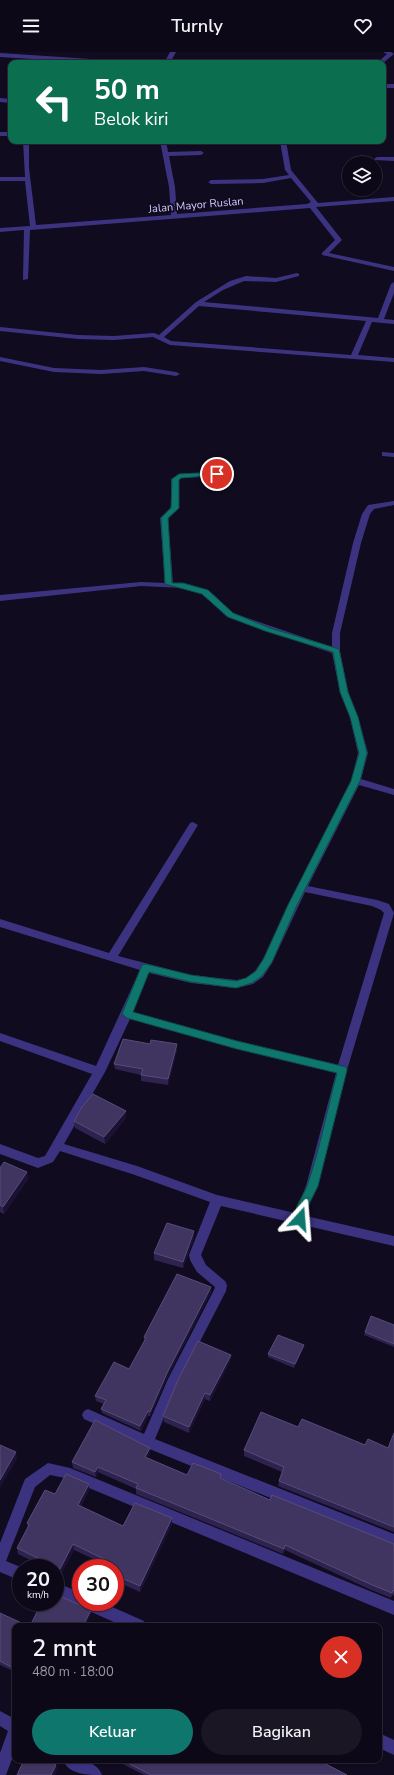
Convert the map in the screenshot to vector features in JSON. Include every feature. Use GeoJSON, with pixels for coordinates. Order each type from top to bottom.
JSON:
{"type":"FeatureCollection","features":[{"type":"Feature","properties":{"kind":"street"},"geometry":{"type":"LineString","coordinates":[[32,57],[38,52]]}},
{"type":"Feature","properties":{"kind":"street"},"geometry":{"type":"LineString","coordinates":[[384,60],[391,54],[386,52]]}},
{"type":"Feature","properties":{"kind":"street"},"geometry":{"type":"LineString","coordinates":[[0,55],[77,60]]}},
{"type":"Feature","properties":{"kind":"street"},"geometry":{"type":"LineString","coordinates":[[25,279],[30,228],[26,144]]}},
{"type":"Feature","properties":{"kind":"street"},"geometry":{"type":"LineString","coordinates":[[164,144],[172,187],[174,217]]}},
{"type":"Feature","properties":{"kind":"street"},"geometry":{"type":"LineString","coordinates":[[284,144],[288,170],[339,240],[324,254],[394,269]]}},
{"type":"Feature","properties":{"kind":"street"},"geometry":{"type":"LineString","coordinates":[[166,154],[200,153]]}},
{"type":"Feature","properties":{"kind":"street"},"geometry":{"type":"LineString","coordinates":[[382,159],[394,159]]}},
{"type":"Feature","properties":{"kind":"street"},"geometry":{"type":"LineString","coordinates":[[211,182],[272,180],[293,176]]}},
{"type":"Feature","properties":{"kind":"street"},"geometry":{"type":"LineString","coordinates":[[0,179],[28,179]]}},
{"type":"Feature","properties":{"kind":"street","name":"Jalan Mayor Ruslan"},"geometry":{"type":"LineString","coordinates":[[0,230],[394,199]]}},
{"type":"Feature","properties":{"kind":"street"},"geometry":{"type":"LineString","coordinates":[[160,337],[179,319],[218,290],[241,279],[274,280],[297,275]]}},
{"type":"Feature","properties":{"kind":"street"},"geometry":{"type":"LineString","coordinates":[[380,321],[394,284]]}},
{"type":"Feature","properties":{"kind":"street"},"geometry":{"type":"LineString","coordinates":[[199,304],[394,322]]}},
{"type":"Feature","properties":{"kind":"street"},"geometry":{"type":"LineString","coordinates":[[354,356],[370,320]]}},
{"type":"Feature","properties":{"kind":"street"},"geometry":{"type":"LineString","coordinates":[[0,329],[78,337],[114,338],[154,335],[160,337],[163,341],[170,343],[394,360]]}},
{"type":"Feature","properties":{"kind":"street"},"geometry":{"type":"LineString","coordinates":[[0,359],[54,370],[101,372],[138,369],[176,374]]}},
{"type":"Feature","properties":{"kind":"street"},"geometry":{"type":"LineString","coordinates":[[385,454],[394,455]]}},
{"type":"Feature","properties":{"kind":"street"},"geometry":{"type":"LineString","coordinates":[[168,584],[164,518],[175,508],[175,479],[179,476],[217,474]]}},
{"type":"Feature","properties":{"kind":"street"},"geometry":{"type":"LineString","coordinates":[[0,924],[146,968],[198,980],[236,984],[249,981],[259,974],[268,960],[302,888],[356,781],[363,753],[354,717],[344,692],[336,651],[336,633],[357,543],[366,514],[371,507],[394,503]]}},
{"type":"Feature","properties":{"kind":"street"},"geometry":{"type":"LineString","coordinates":[[0,598],[141,584],[168,584],[183,586],[205,592],[230,615],[336,651]]}},
{"type":"Feature","properties":{"kind":"street"},"geometry":{"type":"LineString","coordinates":[[356,781],[394,792]]}},
{"type":"Feature","properties":{"kind":"street"},"geometry":{"type":"LineString","coordinates":[[112,957],[193,825]]}},
{"type":"Feature","properties":{"kind":"street"},"geometry":{"type":"LineString","coordinates":[[300,1219],[302,1208],[312,1186],[342,1070],[389,913],[385,907],[372,903],[302,888]]}},
{"type":"Feature","properties":{"kind":"street"},"geometry":{"type":"LineString","coordinates":[[0,1149],[38,1164],[49,1159],[100,1072],[127,1014],[146,968]]}},
{"type":"Feature","properties":{"kind":"street"},"geometry":{"type":"LineString","coordinates":[[127,1014],[237,1045],[342,1070]]}},
{"type":"Feature","properties":{"kind":"street"},"geometry":{"type":"LineString","coordinates":[[0,1037],[100,1072]]}},
{"type":"Feature","properties":{"kind":"street"},"geometry":{"type":"LineString","coordinates":[[57,1146],[217,1200],[394,1241]]}},
{"type":"Feature","properties":{"kind":"street"},"geometry":{"type":"LineString","coordinates":[[147,1442],[172,1383],[220,1291],[221,1285],[199,1268],[195,1262],[195,1255],[217,1200]]}},
{"type":"Feature","properties":{"kind":"street"},"geometry":{"type":"LineString","coordinates":[[88,1415],[147,1442],[394,1540]]}},
{"type":"Feature","properties":{"kind":"street"},"geometry":{"type":"LineString","coordinates":[[0,1560],[30,1482],[48,1469],[65,1472],[394,1607]]}},
{"type":"Feature","properties":{"kind":"street"},"geometry":{"type":"LineString","coordinates":[[0,1565],[12,1570]]}},
{"type":"Feature","properties":{"kind":"street"},"geometry":{"type":"LineString","coordinates":[[105,1611],[132,1623]]}},
{"type":"Feature","properties":{"kind":"street"},"geometry":{"type":"LineString","coordinates":[[0,1718],[12,1725]]}},
{"type":"Feature","properties":{"kind":"street"},"geometry":{"type":"LineString","coordinates":[[0,1772],[12,1740]]}},
{"type":"Feature","properties":{"kind":"street"},"geometry":{"type":"LineString","coordinates":[[382,1742],[394,1748]]}},
{"type":"Feature","properties":{"kind":"street"},"geometry":{"type":"LineString","coordinates":[[75,1763],[95,1775]]}},
{"type":"Feature","properties":{"kind":"building"},"geometry":{"type":"Polygon","coordinates":[[[123,1039],[150,1044],[151,1040],[177,1044],[168,1079],[141,1075],[143,1069],[114,1064],[123,1039]]]}},
{"type":"Feature","properties":{"kind":"building"},"geometry":{"type":"Polygon","coordinates":[[[93,1094],[126,1111],[104,1137],[74,1121],[82,1107],[93,1094]]]}},
{"type":"Feature","properties":{"kind":"building"},"geometry":{"type":"Polygon","coordinates":[[[4,1162],[27,1172],[3,1207],[0,1205],[0,1168],[4,1162]]]}},
{"type":"Feature","properties":{"kind":"building"},"geometry":{"type":"Polygon","coordinates":[[[167,1223],[194,1231],[183,1262],[154,1253],[167,1223]]]}},
{"type":"Feature","properties":{"kind":"building"},"geometry":{"type":"Polygon","coordinates":[[[177,1274],[211,1287],[167,1373],[150,1412],[148,1411],[140,1426],[101,1409],[106,1400],[95,1396],[114,1362],[129,1369],[177,1274]]]}},
{"type":"Feature","properties":{"kind":"building"},"geometry":{"type":"Polygon","coordinates":[[[371,1316],[394,1325],[394,1344],[365,1332],[371,1316]]]}},
{"type":"Feature","properties":{"kind":"building"},"geometry":{"type":"Polygon","coordinates":[[[278,1335],[304,1345],[295,1364],[268,1354],[278,1335]]]}},
{"type":"Feature","properties":{"kind":"building"},"geometry":{"type":"Polygon","coordinates":[[[198,1341],[231,1355],[210,1395],[205,1393],[189,1427],[163,1416],[178,1380],[198,1341]]]}},
{"type":"Feature","properties":{"kind":"building"},"geometry":{"type":"Polygon","coordinates":[[[261,1412],[298,1427],[302,1419],[365,1445],[368,1439],[388,1448],[394,1433],[394,1527],[279,1481],[284,1467],[244,1450],[261,1412]]]}},
{"type":"Feature","properties":{"kind":"building"},"geometry":{"type":"Polygon","coordinates":[[[95,1420],[150,1448],[145,1457],[187,1475],[193,1463],[221,1474],[220,1478],[270,1500],[272,1495],[394,1544],[394,1591],[393,1590],[392,1593],[285,1545],[284,1549],[136,1488],[138,1484],[98,1467],[95,1472],[72,1462],[95,1420]]]}},
{"type":"Feature","properties":{"kind":"building"},"geometry":{"type":"Polygon","coordinates":[[[0,1445],[16,1452],[0,1480],[0,1445]]]}},
{"type":"Feature","properties":{"kind":"building"},"geometry":{"type":"Polygon","coordinates":[[[66,1474],[89,1484],[78,1505],[123,1526],[135,1503],[172,1518],[140,1586],[124,1579],[124,1559],[104,1559],[73,1544],[64,1561],[64,1559],[40,1559],[17,1548],[29,1525],[27,1523],[45,1490],[55,1494],[66,1474]]]}},
{"type":"Feature","properties":{"kind":"building"},"geometry":{"type":"Polygon","coordinates":[[[64,1598],[72,1602],[72,1611],[90,1611],[84,1623],[32,1623],[38,1611],[64,1611],[64,1598]]]}},
{"type":"Feature","properties":{"kind":"building"},"geometry":{"type":"Polygon","coordinates":[[[0,1613],[22,1623],[12,1623],[12,1667],[0,1661],[0,1613]]]}},
{"type":"Feature","properties":{"kind":"building"},"geometry":{"type":"Polygon","coordinates":[[[23,1763],[52,1763],[56,1765],[51,1775],[17,1775],[23,1763]]]}},
{"type":"Feature","properties":{"kind":"building"},"geometry":{"type":"Polygon","coordinates":[[[128,1763],[324,1763],[347,1775],[151,1775],[128,1763]]]}},
{"type":"Feature","properties":{"kind":"route"},"geometry":{"type":"LineString","coordinates":[[217,474],[179,476],[175,479],[175,508],[164,518],[168,584],[194,588],[205,592],[230,615],[336,651],[344,692],[354,717],[363,753],[356,781],[293,905],[268,960],[259,974],[249,981],[236,984],[191,978],[146,968],[127,1014],[237,1045],[342,1070],[312,1186],[302,1208],[300,1219]]}}]}
